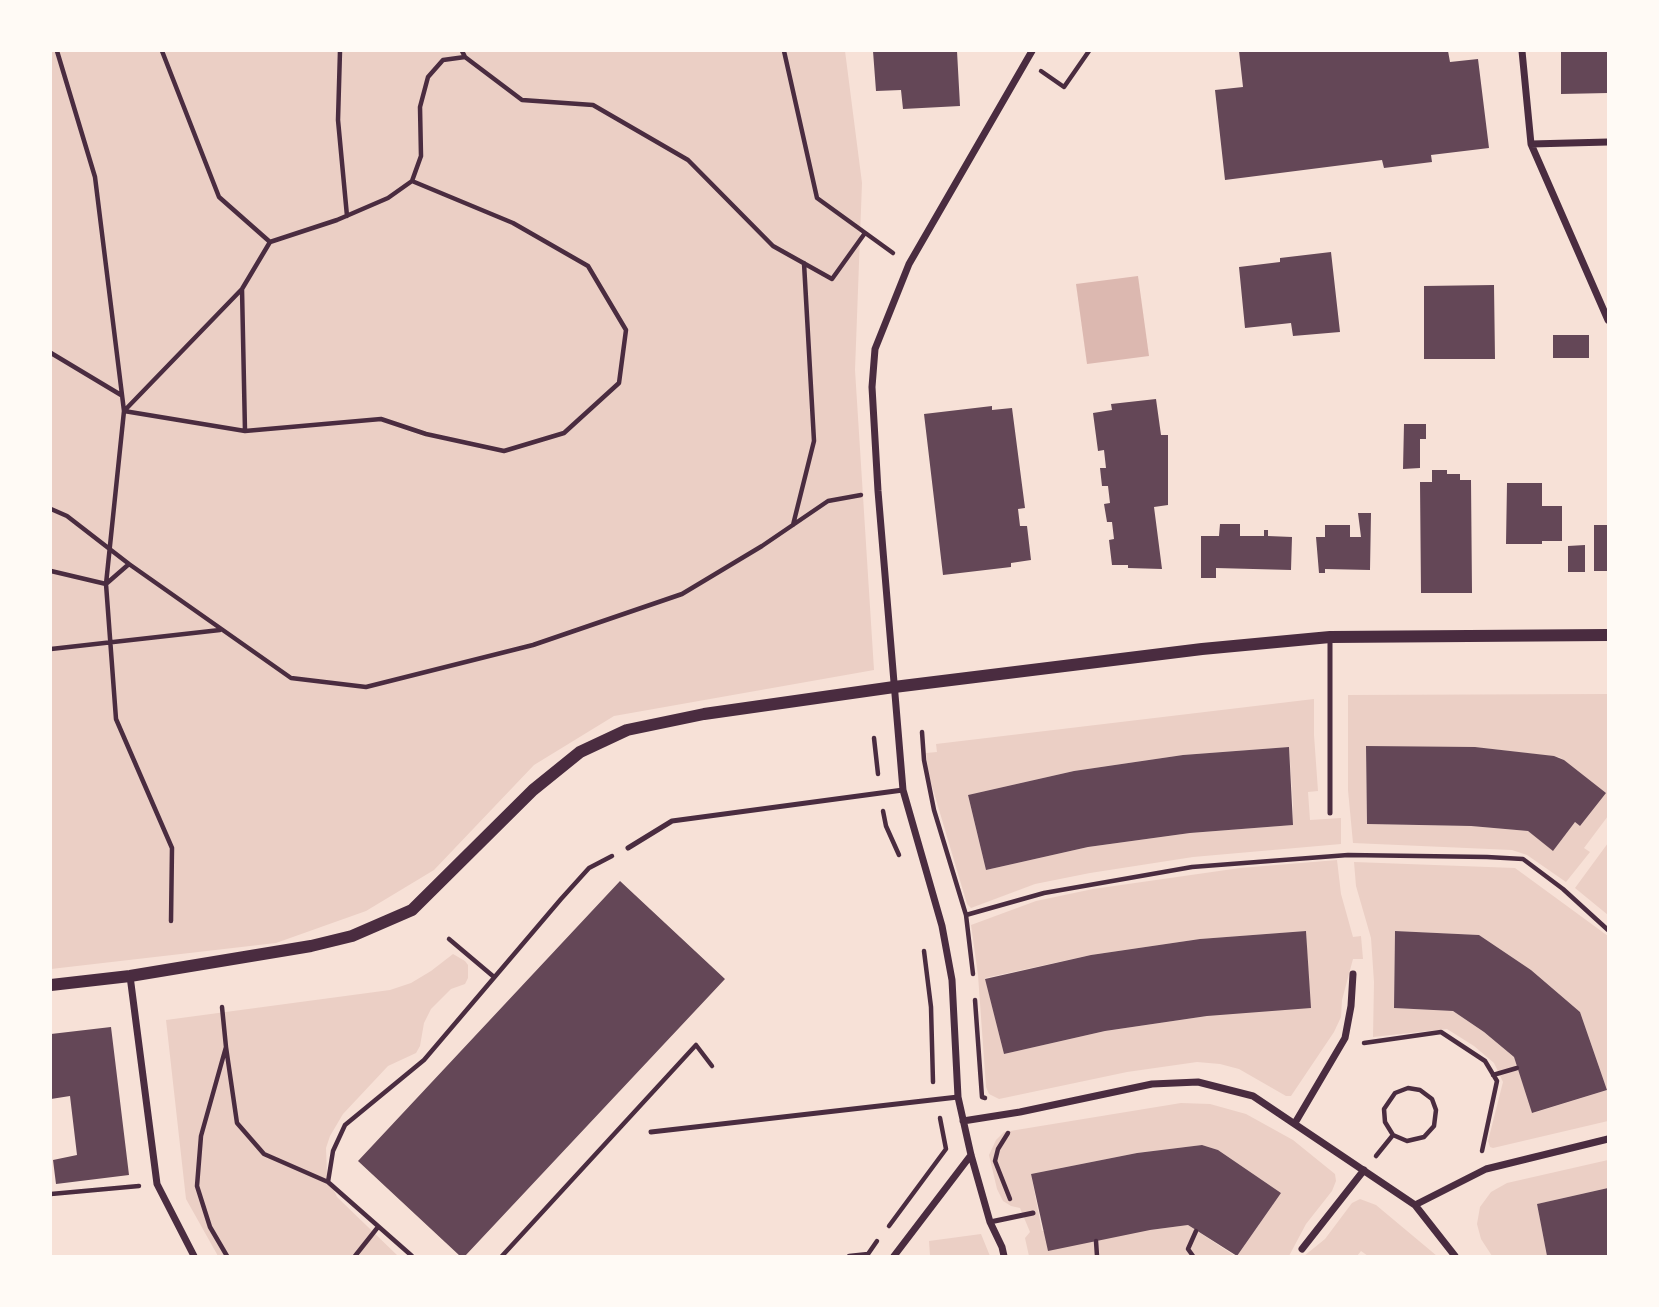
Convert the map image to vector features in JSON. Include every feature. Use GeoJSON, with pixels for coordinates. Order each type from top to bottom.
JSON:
{"type":"FeatureCollection","features":[{"type":"Feature","properties":{"kind":"street"},"geometry":{"type":"LineString","coordinates":[[1004,1256],[990,1222],[963,1121],[958,1097],[952,980],[942,926],[903,790],[872,387],[875,349],[909,264],[1032,51]]}},
{"type":"Feature","properties":{"kind":"street"},"geometry":{"type":"LineString","coordinates":[[1522,51],[1531,144],[1608,320]]}},
{"type":"Feature","properties":{"kind":"street"},"geometry":{"type":"LineString","coordinates":[[1531,144],[1608,142]]}},
{"type":"Feature","properties":{"kind":"street"},"geometry":{"type":"LineString","coordinates":[[51,985],[130,976],[311,946],[352,936],[412,910],[533,790],[580,752],[627,730],[704,714],[894,687],[1202,649],[1330,637],[1608,635]]}},
{"type":"Feature","properties":{"kind":"street"},"geometry":{"type":"LineString","coordinates":[[1295,1123],[1345,1038],[1353,974]]}},
{"type":"Feature","properties":{"kind":"street"},"geometry":{"type":"LineString","coordinates":[[130,976],[157,1184],[194,1256]]}},
{"type":"Feature","properties":{"kind":"street"},"geometry":{"type":"LineString","coordinates":[[963,1121],[1020,1112],[1152,1084],[1198,1082],[1253,1096],[1415,1205],[1455,1256]]}},
{"type":"Feature","properties":{"kind":"street"},"geometry":{"type":"LineString","coordinates":[[1415,1205],[1486,1169],[1608,1139]]}},
{"type":"Feature","properties":{"kind":"street"},"geometry":{"type":"LineString","coordinates":[[894,1256],[971,1156]]}},
{"type":"Feature","properties":{"kind":"street"},"geometry":{"type":"LineString","coordinates":[[1302,1249],[1364,1170]]}},
{"type":"Feature","properties":{"kind":"lane"},"geometry":{"type":"LineString","coordinates":[[1330,637],[1331,813]]}},
{"type":"Feature","properties":{"kind":"lane"},"geometry":{"type":"LineString","coordinates":[[628,848],[672,821],[903,790]]}},
{"type":"Feature","properties":{"kind":"lane"},"geometry":{"type":"LineString","coordinates":[[652,1132],[958,1097]]}},
{"type":"Feature","properties":{"kind":"lane"},"geometry":{"type":"LineString","coordinates":[[990,1222],[1033,1213]]}},
{"type":"Feature","properties":{"kind":"path"},"geometry":{"type":"LineString","coordinates":[[57,51],[95,177],[124,411],[106,584],[116,719],[172,848],[172,921]]}},
{"type":"Feature","properties":{"kind":"path"},"geometry":{"type":"LineString","coordinates":[[162,51],[219,197],[270,242]]}},
{"type":"Feature","properties":{"kind":"path"},"geometry":{"type":"LineString","coordinates":[[340,51],[338,120],[347,216]]}},
{"type":"Feature","properties":{"kind":"path"},"geometry":{"type":"LineString","coordinates":[[462,51],[465,57],[522,100],[593,105],[688,160],[773,246],[832,279],[865,233]]}},
{"type":"Feature","properties":{"kind":"path"},"geometry":{"type":"LineString","coordinates":[[784,51],[817,198],[909,264]]}},
{"type":"Feature","properties":{"kind":"path"},"geometry":{"type":"LineString","coordinates":[[1026,61],[1064,87],[1089,51]]}},
{"type":"Feature","properties":{"kind":"path"},"geometry":{"type":"LineString","coordinates":[[124,411],[242,289],[270,242],[347,216],[388,198],[412,181],[421,156],[420,107],[428,77],[443,60],[465,57]]}},
{"type":"Feature","properties":{"kind":"path"},"geometry":{"type":"LineString","coordinates":[[124,411],[245,431],[381,419],[426,434],[504,451],[564,433],[619,383],[626,330],[588,266],[513,223],[412,181]]}},
{"type":"Feature","properties":{"kind":"path"},"geometry":{"type":"LineString","coordinates":[[793,525],[814,441],[804,263]]}},
{"type":"Feature","properties":{"kind":"path"},"geometry":{"type":"LineString","coordinates":[[242,289],[245,431]]}},
{"type":"Feature","properties":{"kind":"path"},"geometry":{"type":"LineString","coordinates":[[51,353],[122,395]]}},
{"type":"Feature","properties":{"kind":"path"},"geometry":{"type":"LineString","coordinates":[[51,509],[67,516],[129,564],[291,678],[366,687],[533,645],[682,594],[828,501],[878,491]]}},
{"type":"Feature","properties":{"kind":"path"},"geometry":{"type":"LineString","coordinates":[[106,584],[129,564]]}},
{"type":"Feature","properties":{"kind":"path"},"geometry":{"type":"LineString","coordinates":[[51,571],[106,584]]}},
{"type":"Feature","properties":{"kind":"path"},"geometry":{"type":"LineString","coordinates":[[51,649],[222,630]]}},
{"type":"Feature","properties":{"kind":"path"},"geometry":{"type":"LineString","coordinates":[[874,738],[878,774]]}},
{"type":"Feature","properties":{"kind":"path"},"geometry":{"type":"LineString","coordinates":[[883,810],[886,826],[900,858]]}},
{"type":"Feature","properties":{"kind":"path"},"geometry":{"type":"LineString","coordinates":[[328,1182],[333,1151],[345,1125],[424,1060],[589,868],[628,848]]}},
{"type":"Feature","properties":{"kind":"path"},"geometry":{"type":"LineString","coordinates":[[966,915],[1044,893],[1192,867],[1348,855],[1487,857],[1523,859],[1563,889],[1608,930]]}},
{"type":"Feature","properties":{"kind":"path"},"geometry":{"type":"LineString","coordinates":[[449,939],[495,977]]}},
{"type":"Feature","properties":{"kind":"path"},"geometry":{"type":"LineString","coordinates":[[849,1256],[868,1254],[946,1149],[931,1069],[932,1007],[924,948]]}},
{"type":"Feature","properties":{"kind":"path"},"geometry":{"type":"LineString","coordinates":[[222,1007],[237,1123],[264,1154],[328,1182],[412,1256]]}},
{"type":"Feature","properties":{"kind":"path"},"geometry":{"type":"LineString","coordinates":[[1363,1043],[1441,1032],[1485,1061],[1497,1081],[1482,1151],[1486,1169]]}},
{"type":"Feature","properties":{"kind":"path"},"geometry":{"type":"LineString","coordinates":[[502,1256],[696,1045],[712,1066]]}},
{"type":"Feature","properties":{"kind":"path"},"geometry":{"type":"LineString","coordinates":[[226,1046],[201,1136],[197,1186],[210,1227],[227,1256]]}},
{"type":"Feature","properties":{"kind":"path"},"geometry":{"type":"LineString","coordinates":[[1493,1075],[1517,1068]]}},
{"type":"Feature","properties":{"kind":"path"},"geometry":{"type":"LineString","coordinates":[[1408,1088],[1420,1090],[1432,1099],[1436,1110],[1434,1126],[1424,1137],[1407,1140],[1393,1135],[1385,1122],[1384,1109],[1395,1093],[1408,1088]]}},
{"type":"Feature","properties":{"kind":"path"},"geometry":{"type":"LineString","coordinates":[[1364,1170],[1393,1135]]}},
{"type":"Feature","properties":{"kind":"path"},"geometry":{"type":"LineString","coordinates":[[51,1194],[157,1184]]}},
{"type":"Feature","properties":{"kind":"path"},"geometry":{"type":"LineString","coordinates":[[355,1256],[378,1227]]}},
{"type":"Feature","properties":{"kind":"path"},"geometry":{"type":"LineString","coordinates":[[1193,1256],[1188,1250],[1196,1231]]}},
{"type":"Feature","properties":{"kind":"path"},"geometry":{"type":"LineString","coordinates":[[1096,1241],[1097,1256]]}},
{"type":"Feature","properties":{"kind":"shaded area"},"geometry":{"type":"Polygon","coordinates":[[[51,51],[845,51],[862,183],[855,370],[874,670],[614,716],[534,765],[434,870],[366,911],[276,943],[51,969],[51,51]]]}},
{"type":"Feature","properties":{"kind":"shaded area"},"geometry":{"type":"Polygon","coordinates":[[[1138,276],[1149,356],[1087,364],[1076,284],[1138,276]]]}},
{"type":"Feature","properties":{"kind":"shaded area"},"geometry":{"type":"Polygon","coordinates":[[[1608,694],[1608,816],[1584,848],[1590,852],[1566,882],[1527,855],[1512,850],[1353,843],[1348,790],[1348,695],[1608,694]],[[1366,747],[1367,824],[1471,826],[1528,831],[1553,850],[1575,822],[1580,826],[1564,760],[1559,757],[1475,747],[1366,747]]]}},
{"type":"Feature","properties":{"kind":"shaded area"},"geometry":{"type":"Polygon","coordinates":[[[1314,699],[1318,791],[1308,792],[1310,820],[1341,818],[1341,844],[1193,857],[1090,873],[1035,884],[971,908],[967,904],[929,776],[926,753],[937,752],[936,744],[1314,699]],[[1289,747],[1183,755],[1074,771],[968,795],[986,870],[1088,847],[1190,833],[1293,825],[1289,747]]]}},
{"type":"Feature","properties":{"kind":"shaded area"},"geometry":{"type":"Polygon","coordinates":[[[1608,843],[1608,915],[1575,888],[1608,843]]]}},
{"type":"Feature","properties":{"kind":"shaded area"},"geometry":{"type":"Polygon","coordinates":[[[1337,860],[1341,894],[1353,937],[1361,936],[1363,959],[1353,959],[1342,1000],[1341,1017],[1334,1032],[1291,1096],[1286,1096],[1239,1069],[1197,1062],[1127,1072],[999,1099],[989,1094],[986,1087],[978,975],[971,925],[1036,901],[1093,889],[1240,868],[1337,860]],[[1306,931],[1200,939],[1091,955],[985,978],[1004,1054],[1105,1031],[1207,1016],[1309,987],[1306,931]]]}},
{"type":"Feature","properties":{"kind":"shaded area"},"geometry":{"type":"Polygon","coordinates":[[[1354,862],[1515,868],[1608,936],[1608,1121],[1490,1147],[1488,1141],[1503,1082],[1494,1063],[1447,1029],[1373,1037],[1374,982],[1371,938],[1356,886],[1354,862]],[[1395,931],[1394,1008],[1453,1011],[1484,1032],[1514,1057],[1533,1113],[1607,1090],[1580,1012],[1531,970],[1479,935],[1395,931]]]}},
{"type":"Feature","properties":{"kind":"shaded area"},"geometry":{"type":"Polygon","coordinates":[[[453,954],[468,965],[465,984],[451,989],[431,1009],[424,1023],[416,1053],[388,1066],[343,1114],[326,1148],[327,1174],[337,1197],[398,1256],[218,1256],[186,1199],[166,1020],[390,990],[411,983],[453,954]]]}},
{"type":"Feature","properties":{"kind":"shaded area"},"geometry":{"type":"Polygon","coordinates":[[[1181,1103],[1210,1104],[1246,1114],[1293,1140],[1335,1174],[1336,1181],[1332,1191],[1306,1224],[1289,1256],[1237,1256],[1281,1193],[1218,1150],[1202,1145],[1137,1153],[1031,1174],[1042,1231],[1150,1230],[1188,1225],[1235,1256],[1029,1256],[1025,1238],[1030,1232],[1020,1208],[1003,1201],[997,1189],[989,1155],[996,1140],[1004,1132],[1181,1103]]]}},
{"type":"Feature","properties":{"kind":"shaded area"},"geometry":{"type":"Polygon","coordinates":[[[1608,1160],[1608,1188],[1537,1204],[1547,1256],[1492,1256],[1481,1239],[1477,1224],[1480,1207],[1491,1192],[1507,1183],[1608,1160]]]}},
{"type":"Feature","properties":{"kind":"shaded area"},"geometry":{"type":"Polygon","coordinates":[[[1360,1199],[1376,1205],[1437,1256],[1368,1256],[1361,1251],[1357,1256],[1304,1256],[1325,1239],[1352,1203],[1360,1199]]]}},
{"type":"Feature","properties":{"kind":"shaded area"},"geometry":{"type":"Polygon","coordinates":[[[981,1234],[990,1256],[930,1256],[929,1241],[981,1234]]]}},
{"type":"Feature","properties":{"kind":"building"},"geometry":{"type":"Polygon","coordinates":[[[873,51],[957,51],[960,106],[903,109],[901,90],[876,91],[873,51]]]}},
{"type":"Feature","properties":{"kind":"building"},"geometry":{"type":"Polygon","coordinates":[[[1239,51],[1448,51],[1450,62],[1478,59],[1489,148],[1431,155],[1432,162],[1384,168],[1382,160],[1225,180],[1215,90],[1243,87],[1239,51]]]}},
{"type":"Feature","properties":{"kind":"building"},"geometry":{"type":"Polygon","coordinates":[[[1561,51],[1608,51],[1608,93],[1561,94],[1561,51]]]}},
{"type":"Feature","properties":{"kind":"building"},"geometry":{"type":"Polygon","coordinates":[[[1331,252],[1340,332],[1293,336],[1291,323],[1245,328],[1239,267],[1280,262],[1280,258],[1331,252]]]}},
{"type":"Feature","properties":{"kind":"building"},"geometry":{"type":"Polygon","coordinates":[[[1494,285],[1495,359],[1424,359],[1424,286],[1494,285]]]}},
{"type":"Feature","properties":{"kind":"building"},"geometry":{"type":"Polygon","coordinates":[[[1553,335],[1589,335],[1589,358],[1553,358],[1553,335]]]}},
{"type":"Feature","properties":{"kind":"building"},"geometry":{"type":"Polygon","coordinates":[[[1156,399],[1161,435],[1168,435],[1168,505],[1154,507],[1162,569],[1112,565],[1109,540],[1114,539],[1112,522],[1107,522],[1104,504],[1110,503],[1108,486],[1102,486],[1100,468],[1106,468],[1104,450],[1098,451],[1093,413],[1112,410],[1111,404],[1156,399]]]}},
{"type":"Feature","properties":{"kind":"building"},"geometry":{"type":"Polygon","coordinates":[[[992,406],[992,410],[1012,408],[1025,508],[1018,509],[1020,526],[1027,526],[1031,560],[1011,563],[1011,567],[943,575],[924,414],[992,406]]]}},
{"type":"Feature","properties":{"kind":"building"},"geometry":{"type":"Polygon","coordinates":[[[1404,424],[1426,424],[1426,439],[1420,439],[1420,468],[1403,469],[1404,424]]]}},
{"type":"Feature","properties":{"kind":"building"},"geometry":{"type":"Polygon","coordinates":[[[1432,470],[1447,470],[1447,474],[1460,474],[1460,480],[1471,480],[1472,593],[1421,593],[1420,482],[1432,482],[1432,470]]]}},
{"type":"Feature","properties":{"kind":"building"},"geometry":{"type":"Polygon","coordinates":[[[1507,483],[1542,483],[1542,506],[1562,506],[1562,541],[1506,544],[1507,483]]]}},
{"type":"Feature","properties":{"kind":"building"},"geometry":{"type":"Polygon","coordinates":[[[1358,513],[1371,513],[1370,570],[1325,569],[1325,573],[1319,573],[1316,537],[1325,537],[1325,525],[1350,525],[1350,537],[1361,537],[1358,513]]]}},
{"type":"Feature","properties":{"kind":"building"},"geometry":{"type":"Polygon","coordinates":[[[1220,524],[1240,524],[1240,536],[1264,536],[1264,530],[1268,530],[1268,536],[1292,537],[1291,570],[1216,568],[1216,578],[1201,578],[1201,536],[1219,536],[1220,524]]]}},
{"type":"Feature","properties":{"kind":"building"},"geometry":{"type":"Polygon","coordinates":[[[1594,525],[1608,525],[1608,571],[1594,571],[1594,525]]]}},
{"type":"Feature","properties":{"kind":"building"},"geometry":{"type":"Polygon","coordinates":[[[1585,545],[1585,572],[1568,572],[1568,546],[1585,545]]]}},
{"type":"Feature","properties":{"kind":"building"},"geometry":{"type":"Polygon","coordinates":[[[1366,746],[1475,747],[1554,756],[1564,760],[1606,793],[1580,826],[1575,822],[1553,851],[1528,831],[1471,826],[1367,824],[1366,746]]]}},
{"type":"Feature","properties":{"kind":"building"},"geometry":{"type":"Polygon","coordinates":[[[1289,747],[1293,825],[1190,833],[1088,847],[986,870],[968,795],[1074,771],[1183,755],[1289,747]]]}},
{"type":"Feature","properties":{"kind":"building"},"geometry":{"type":"Polygon","coordinates":[[[620,881],[725,979],[465,1256],[460,1256],[358,1161],[620,881]]]}},
{"type":"Feature","properties":{"kind":"building"},"geometry":{"type":"Polygon","coordinates":[[[1306,931],[1311,1008],[1207,1016],[1105,1031],[1004,1054],[985,979],[1091,955],[1200,939],[1306,931]]]}},
{"type":"Feature","properties":{"kind":"building"},"geometry":{"type":"Polygon","coordinates":[[[1395,931],[1479,935],[1531,970],[1580,1012],[1607,1090],[1532,1113],[1514,1057],[1484,1032],[1453,1011],[1394,1008],[1395,931]]]}},
{"type":"Feature","properties":{"kind":"building"},"geometry":{"type":"Polygon","coordinates":[[[111,1027],[129,1175],[56,1184],[53,1160],[77,1155],[70,1096],[51,1099],[51,1034],[111,1027]]]}},
{"type":"Feature","properties":{"kind":"building"},"geometry":{"type":"Polygon","coordinates":[[[1202,1145],[1218,1150],[1281,1193],[1237,1256],[1188,1225],[1048,1251],[1031,1174],[1137,1153],[1202,1145]]]}},
{"type":"Feature","properties":{"kind":"building"},"geometry":{"type":"Polygon","coordinates":[[[1608,1188],[1608,1256],[1547,1256],[1537,1204],[1608,1188]]]}}]}
